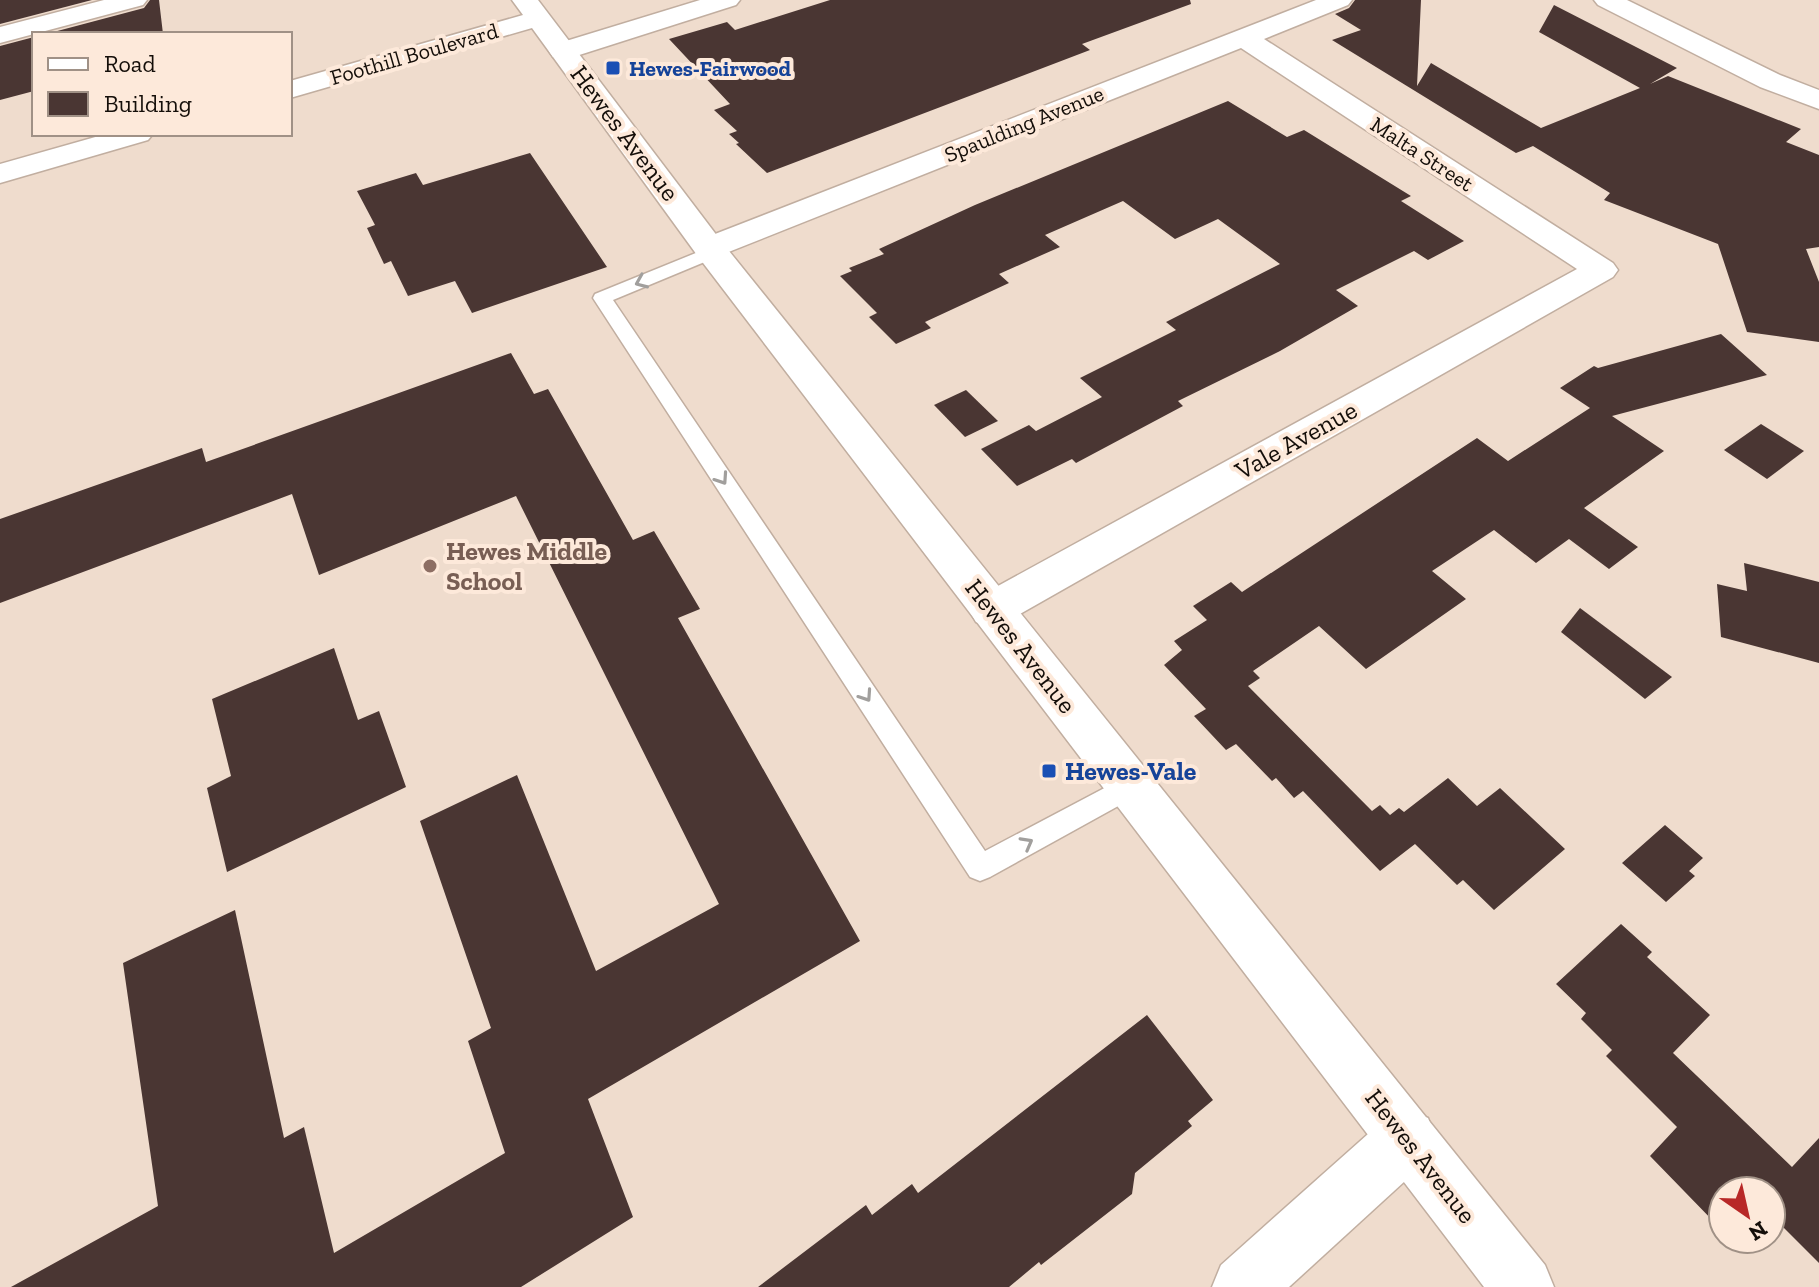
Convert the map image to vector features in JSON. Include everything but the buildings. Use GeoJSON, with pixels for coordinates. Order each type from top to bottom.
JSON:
{"type":"FeatureCollection","features":[{"type":"Feature","properties":{"kind":"street"},"geometry":{"type":"LineString","coordinates":[[0,35],[134,0]]}},
{"type":"Feature","properties":{"kind":"street","name":"Foothill Boulevard"},"geometry":{"type":"LineString","coordinates":[[292,89],[542,23],[727,0]]}},
{"type":"Feature","properties":{"kind":"street","name":"Spaulding Avenue"},"geometry":{"type":"LineString","coordinates":[[711,250],[1339,0]]}},
{"type":"Feature","properties":{"kind":"street"},"geometry":{"type":"LineString","coordinates":[[1607,0],[1770,81],[1819,100]]}},
{"type":"Feature","properties":{"kind":"street","name":"Hewes Avenue"},"geometry":{"type":"LineString","coordinates":[[542,23],[711,250],[1523,1287]]}},
{"type":"Feature","properties":{"kind":"street","name":"Malta Street"},"geometry":{"type":"LineString","coordinates":[[1243,37],[1601,270]]}},
{"type":"Feature","properties":{"kind":"street"},"geometry":{"type":"LineString","coordinates":[[0,174],[131,136]]}},
{"type":"Feature","properties":{"kind":"street","name":"Vale Avenue"},"geometry":{"type":"LineString","coordinates":[[991,610],[1601,270]]}},
{"type":"Feature","properties":{"kind":"street"},"geometry":{"type":"LineString","coordinates":[[1243,1287],[1407,1139]]}},
{"type":"Feature","properties":{"kind":"lane"},"geometry":{"type":"LineString","coordinates":[[711,250],[602,298],[980,868],[1131,786]]}},
{"type":"Feature","properties":{"kind":"place","name":"Hewes-Fairwood"},"geometry":{"type":"Point","coordinates":[613,68]}},
{"type":"Feature","properties":{"kind":"place","name":"Hewes Middle School"},"geometry":{"type":"Point","coordinates":[430,566]}},
{"type":"Feature","properties":{"kind":"place","name":"Hewes-Vale"},"geometry":{"type":"Point","coordinates":[1049,771]}}]}
